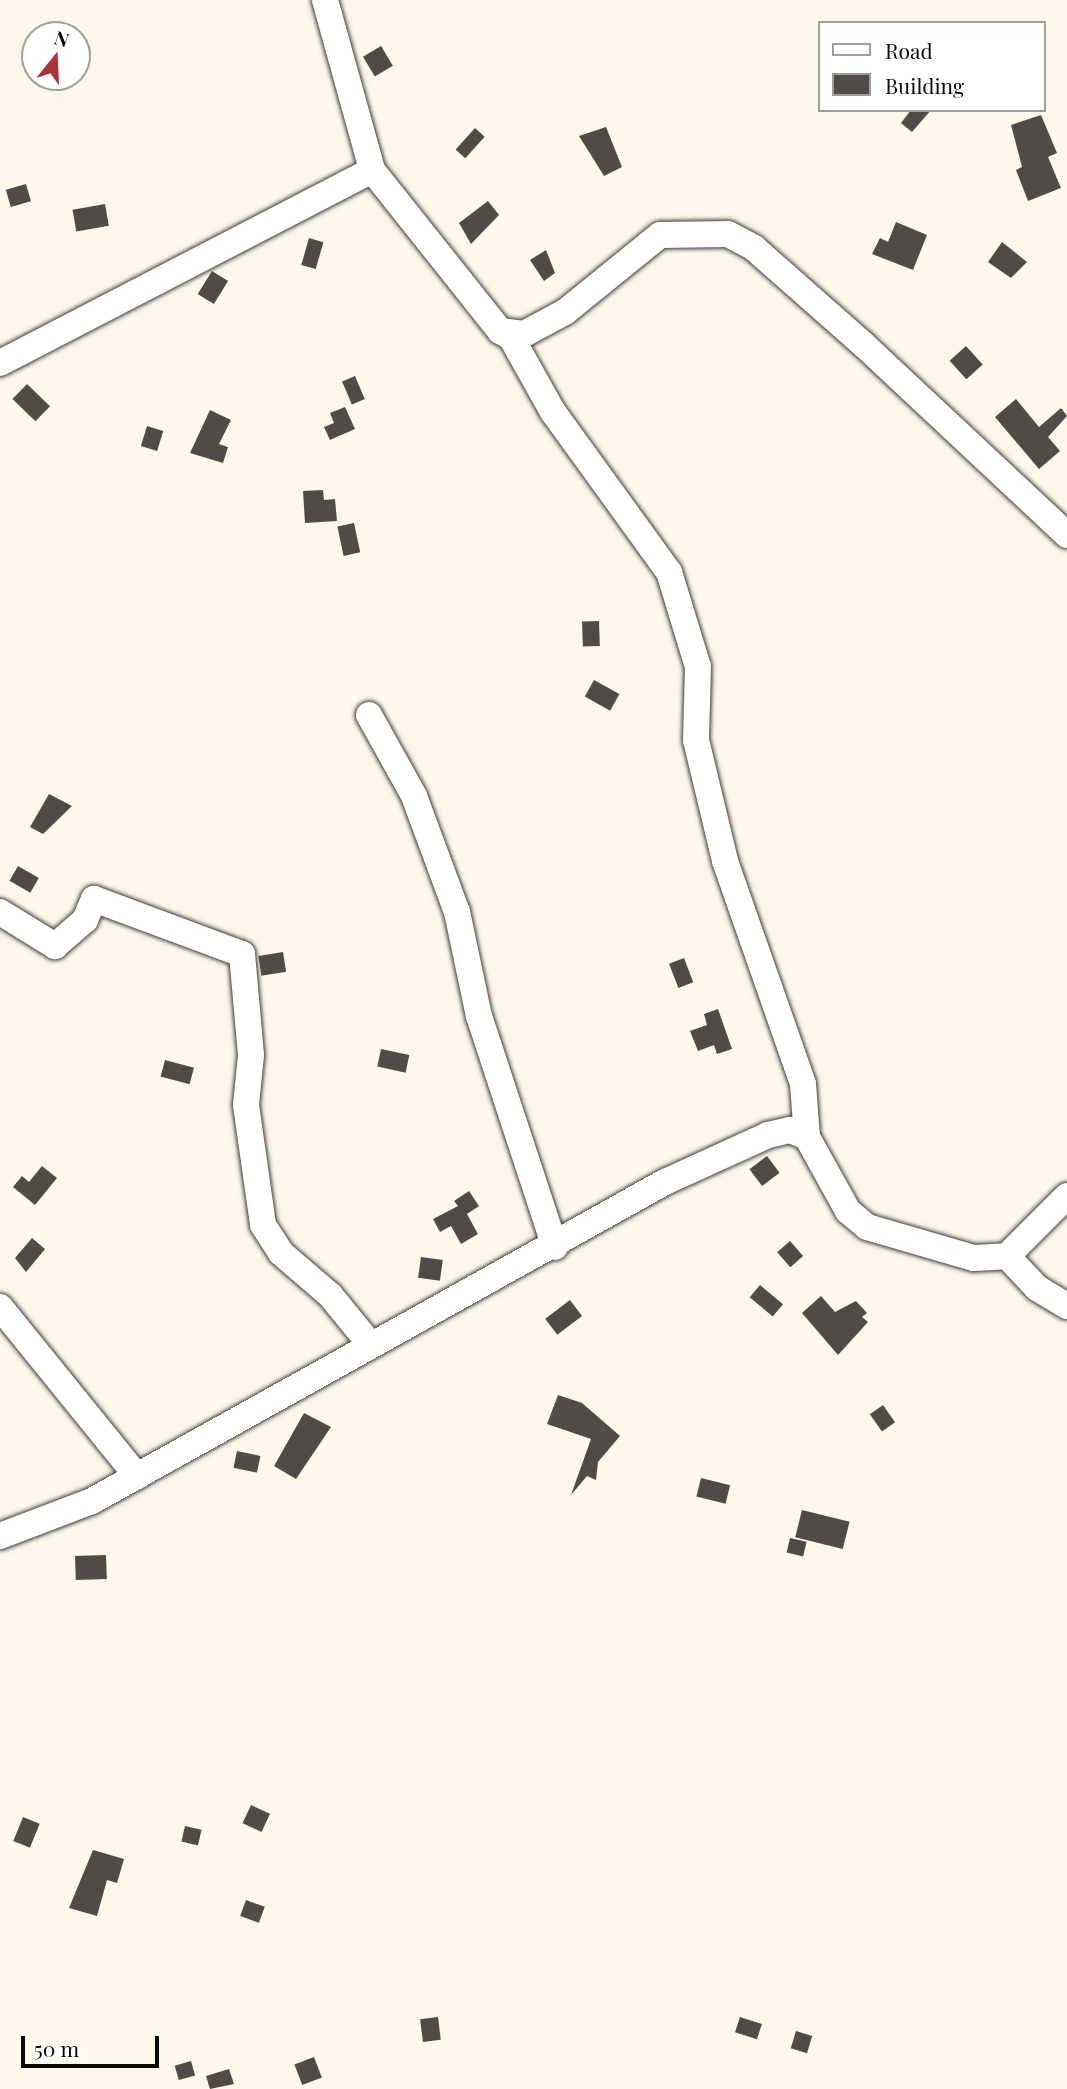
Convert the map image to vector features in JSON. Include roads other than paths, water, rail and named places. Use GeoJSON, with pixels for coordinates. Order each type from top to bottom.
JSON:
{"type":"FeatureCollection","features":[{"type":"Feature","properties":{"kind":"street"},"geometry":{"type":"LineString","coordinates":[[325,0],[372,170],[500,331],[511,337],[553,412],[669,572],[698,667],[696,740],[725,861],[803,1084],[807,1137],[848,1211],[867,1227],[974,1258],[1007,1256],[1067,1196]]}},
{"type":"Feature","properties":{"kind":"street"},"geometry":{"type":"LineString","coordinates":[[0,363],[372,170]]}},
{"type":"Feature","properties":{"kind":"street"},"geometry":{"type":"LineString","coordinates":[[500,331],[524,334],[565,312],[660,235],[728,234],[823,309],[1067,535]]}},
{"type":"Feature","properties":{"kind":"street"},"geometry":{"type":"LineString","coordinates":[[369,715],[414,796],[457,912],[479,1016],[555,1247]]}},
{"type":"Feature","properties":{"kind":"street"},"geometry":{"type":"LineString","coordinates":[[0,912],[55,947],[85,920],[94,899],[242,954],[251,1055],[246,1105],[263,1225],[281,1253],[330,1295],[370,1344]]}},
{"type":"Feature","properties":{"kind":"street"},"geometry":{"type":"LineString","coordinates":[[0,1536],[137,1476],[370,1344],[742,1146],[790,1130],[807,1137]]}},
{"type":"Feature","properties":{"kind":"street"},"geometry":{"type":"LineString","coordinates":[[1007,1256],[1037,1288],[1067,1306]]}},
{"type":"Feature","properties":{"kind":"street"},"geometry":{"type":"LineString","coordinates":[[0,1307],[137,1476]]}}]}
